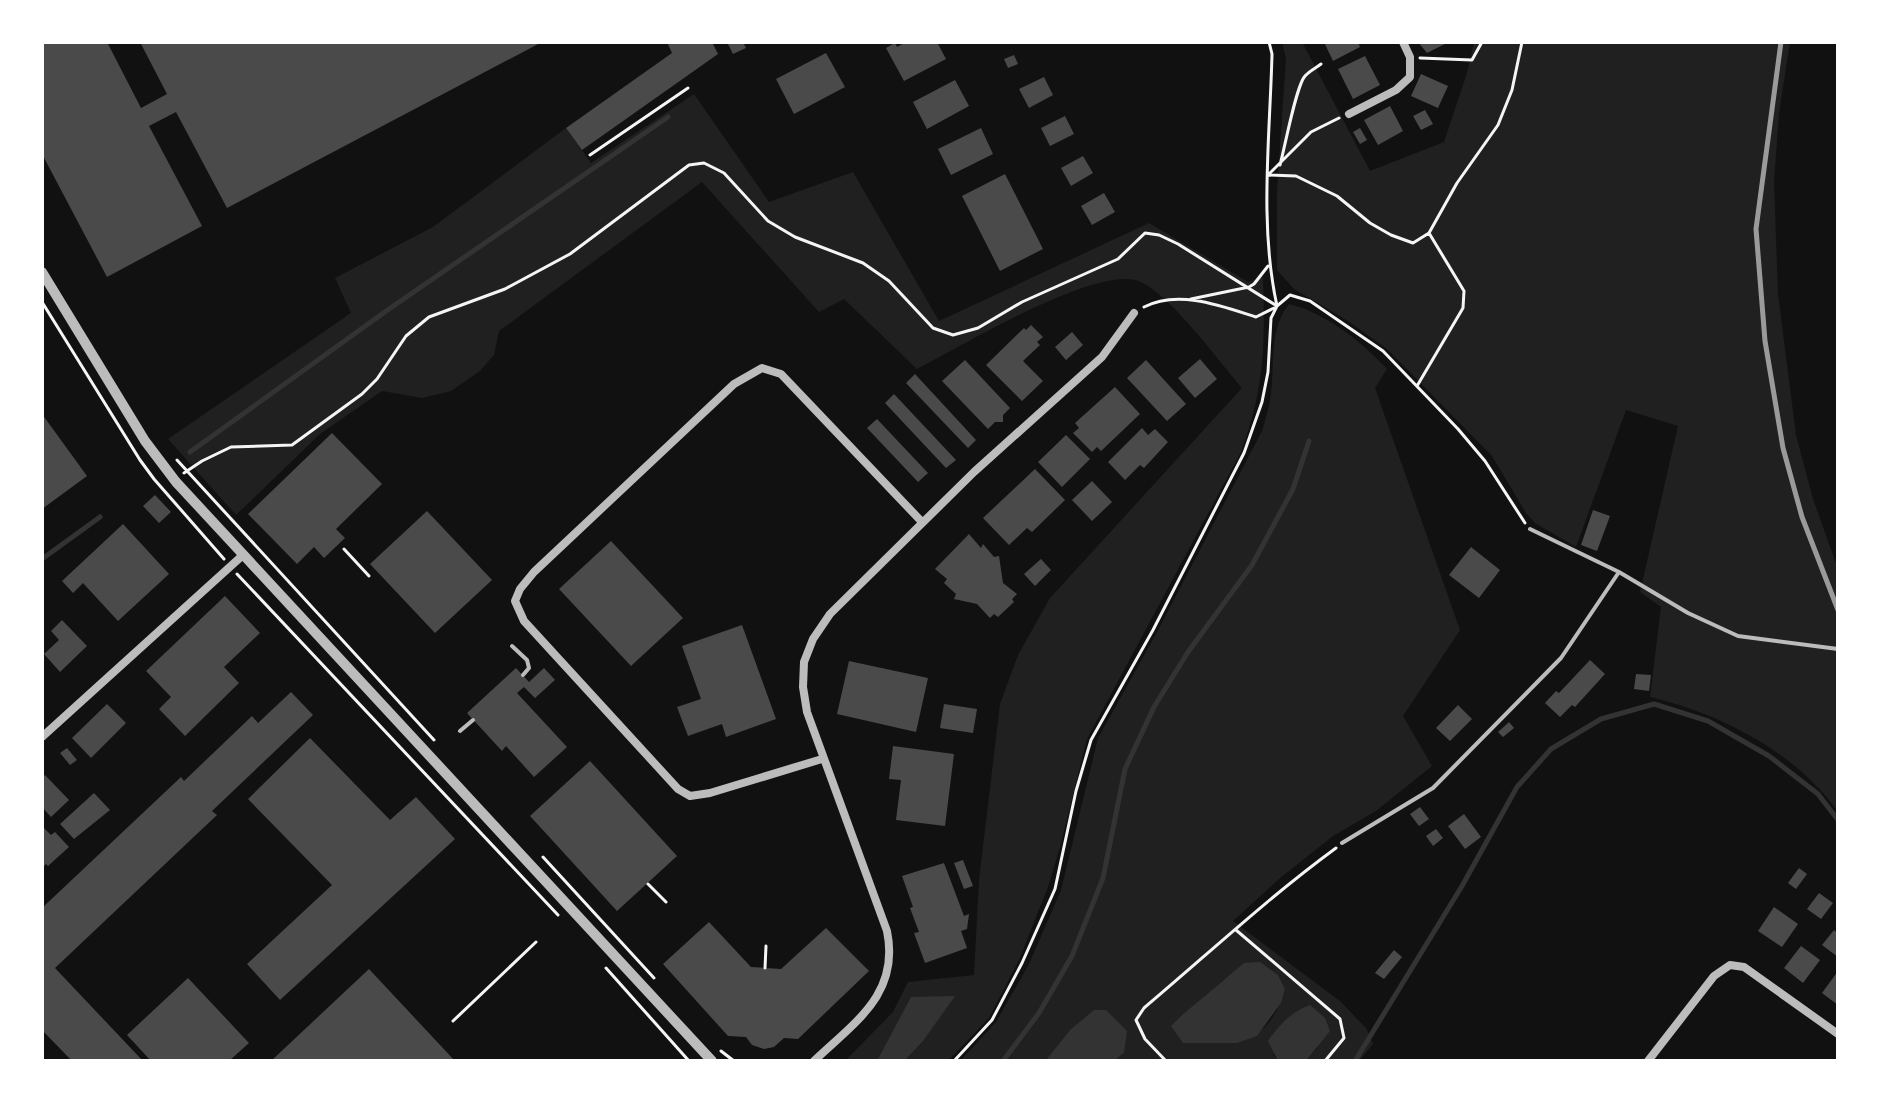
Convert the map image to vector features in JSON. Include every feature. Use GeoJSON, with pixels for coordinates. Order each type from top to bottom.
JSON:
{"type":"FeatureCollection","features":[{"type":"Feature","properties":{"kind":"street"},"geometry":{"type":"LineString","coordinates":[[1349,114],[1404,83],[1412,68],[1403,42]]}},
{"type":"Feature","properties":{"kind":"street"},"geometry":{"type":"LineString","coordinates":[[42,272],[145,441],[176,482],[712,1061]]}},
{"type":"Feature","properties":{"kind":"street"},"geometry":{"type":"LineString","coordinates":[[814,1061],[866,1012],[887,980],[890,948],[871,886],[807,712],[803,687],[804,662],[813,639],[830,614],[922,522],[1102,357],[1134,313]]}},
{"type":"Feature","properties":{"kind":"street"},"geometry":{"type":"LineString","coordinates":[[822,759],[710,793],[690,796],[678,789],[524,621],[515,601],[520,589],[534,572],[734,384],[762,368],[781,374],[922,522]]}},
{"type":"Feature","properties":{"kind":"street"},"geometry":{"type":"LineString","coordinates":[[42,737],[243,555]]}},
{"type":"Feature","properties":{"kind":"street"},"geometry":{"type":"LineString","coordinates":[[1648,1061],[1714,976],[1730,965],[1744,967],[1838,1034]]}},
{"type":"Feature","properties":{"kind":"lane"},"geometry":{"type":"LineString","coordinates":[[1530,529],[1619,572],[1688,613],[1738,636],[1838,649]]}},
{"type":"Feature","properties":{"kind":"lane"},"geometry":{"type":"LineString","coordinates":[[1342,843],[1433,788],[1561,658],[1619,572]]}},
{"type":"Feature","properties":{"kind":"lane"},"geometry":{"type":"LineString","coordinates":[[512,646],[527,660],[529,668],[523,675]]}},
{"type":"Feature","properties":{"kind":"lane"},"geometry":{"type":"LineString","coordinates":[[460,731],[473,720]]}},
{"type":"Feature","properties":{"kind":"path"},"geometry":{"type":"LineString","coordinates":[[954,1061],[992,1020],[1022,963],[1055,889],[1076,791],[1091,740],[1153,630],[1244,453],[1262,402],[1268,372],[1271,318],[1277,306],[1269,266],[1272,54],[1269,42]]}},
{"type":"Feature","properties":{"kind":"path"},"geometry":{"type":"LineString","coordinates":[[1410,57],[1472,60],[1482,42]]}},
{"type":"Feature","properties":{"kind":"path"},"geometry":{"type":"LineString","coordinates":[[1268,175],[1296,176],[1337,196],[1370,223],[1413,243],[1429,233],[1457,183],[1498,125],[1512,90],[1522,42]]}},
{"type":"Feature","properties":{"kind":"path"},"geometry":{"type":"LineString","coordinates":[[1280,165],[1297,92],[1305,76],[1321,64]]}},
{"type":"Feature","properties":{"kind":"path"},"geometry":{"type":"LineString","coordinates":[[590,155],[688,88]]}},
{"type":"Feature","properties":{"kind":"path"},"geometry":{"type":"LineString","coordinates":[[1268,175],[1311,132],[1349,114]]}},
{"type":"Feature","properties":{"kind":"path"},"geometry":{"type":"LineString","coordinates":[[176,482],[186,471],[231,447],[292,445],[362,394],[377,379],[406,336],[429,317],[505,289],[570,254],[689,165],[704,163],[724,173],[768,221],[795,237],[863,263],[889,281],[933,328],[953,335],[978,328],[1022,302],[1118,259],[1145,233],[1159,235],[1178,244],[1277,306]]}},
{"type":"Feature","properties":{"kind":"path"},"geometry":{"type":"LineString","coordinates":[[1417,386],[1463,308],[1464,291],[1429,233]]}},
{"type":"Feature","properties":{"kind":"path"},"geometry":{"type":"LineString","coordinates":[[1134,313],[1152,303],[1187,300],[1249,287],[1269,266]]}},
{"type":"Feature","properties":{"kind":"path"},"geometry":{"type":"LineString","coordinates":[[1187,300],[1223,306],[1256,317],[1290,295],[1310,301],[1383,351],[1417,386],[1485,461],[1517,516],[1530,529]]}},
{"type":"Feature","properties":{"kind":"path"},"geometry":{"type":"LineString","coordinates":[[176,459],[435,740]]}},
{"type":"Feature","properties":{"kind":"path"},"geometry":{"type":"LineString","coordinates":[[344,549],[369,576]]}},
{"type":"Feature","properties":{"kind":"path"},"geometry":{"type":"LineString","coordinates":[[1166,1061],[1145,1039],[1136,1020],[1144,1008],[1283,887],[1342,843]]}},
{"type":"Feature","properties":{"kind":"path"},"geometry":{"type":"LineString","coordinates":[[537,851],[658,982]]}},
{"type":"Feature","properties":{"kind":"path"},"geometry":{"type":"LineString","coordinates":[[648,884],[666,902]]}},
{"type":"Feature","properties":{"kind":"path"},"geometry":{"type":"LineString","coordinates":[[1236,930],[1340,1019],[1344,1038],[1325,1061]]}},
{"type":"Feature","properties":{"kind":"path"},"geometry":{"type":"LineString","coordinates":[[453,1021],[536,942]]}},
{"type":"Feature","properties":{"kind":"path"},"geometry":{"type":"LineString","coordinates":[[765,968],[766,946]]}},
{"type":"Feature","properties":{"kind":"path"},"geometry":{"type":"LineString","coordinates":[[718,1049],[734,1061]]}},
{"type":"Feature","properties":{"kind":"shaded area"},"geometry":{"type":"Polygon","coordinates":[[[1282,42],[1302,42],[1370,171],[1444,142],[1474,42],[1790,42],[1779,113],[1774,182],[1778,294],[1796,435],[1813,499],[1838,569],[1838,812],[1801,771],[1754,738],[1703,713],[1650,697],[1661,607],[1640,592],[1678,426],[1626,410],[1576,547],[1535,523],[1492,456],[1387,349],[1294,289],[1277,270],[1277,191],[1286,58],[1282,42]]]}},
{"type":"Feature","properties":{"kind":"shaded area"},"geometry":{"type":"Polygon","coordinates":[[[694,94],[769,202],[853,172],[939,321],[1149,223],[1248,282],[1263,277],[1262,366],[1255,407],[1241,452],[1087,739],[1048,887],[1019,960],[989,1018],[948,1061],[845,1061],[893,1012],[908,982],[974,975],[979,880],[1000,704],[1018,655],[1050,598],[1242,388],[1180,315],[1153,290],[1141,282],[1121,279],[1094,284],[1029,310],[917,369],[844,299],[819,312],[702,182],[499,331],[494,355],[480,371],[451,391],[422,398],[382,391],[320,434],[236,515],[168,439],[351,313],[335,278],[433,227],[566,128],[591,163],[694,94]]]}},
{"type":"Feature","properties":{"kind":"shaded area"},"geometry":{"type":"Polygon","coordinates":[[[1289,304],[1330,321],[1387,369],[1375,388],[1460,630],[1403,716],[1432,766],[1376,811],[1333,836],[1233,921],[1340,1001],[1366,1028],[1373,1044],[1359,1061],[1306,1061],[1318,1047],[1273,1054],[1278,1061],[1114,1061],[1124,1053],[1070,1030],[1045,1061],[960,1061],[996,1022],[1029,964],[1061,890],[1098,738],[1262,431],[1272,388],[1275,338],[1289,304]],[[1278,975],[1226,978],[1204,997],[1220,1041],[1244,1039],[1263,1029],[1276,1012],[1285,989],[1278,975]]]}},
{"type":"Feature","properties":{"kind":"shaded area"},"geometry":{"type":"Polygon","coordinates":[[[1260,962],[1278,975],[1285,989],[1281,1003],[1257,1036],[1237,1043],[1183,1043],[1171,1026],[1244,963],[1260,962]]]}},
{"type":"Feature","properties":{"kind":"shaded area"},"geometry":{"type":"Polygon","coordinates":[[[955,996],[923,1041],[904,1061],[877,1061],[911,997],[955,996]]]}},
{"type":"Feature","properties":{"kind":"shaded area"},"geometry":{"type":"Polygon","coordinates":[[[1310,1005],[1325,1018],[1330,1031],[1306,1061],[1278,1061],[1268,1041],[1286,1020],[1310,1005]]]}},
{"type":"Feature","properties":{"kind":"shaded area"},"geometry":{"type":"Polygon","coordinates":[[[1094,1010],[1106,1010],[1127,1031],[1124,1053],[1114,1061],[1045,1061],[1070,1030],[1094,1010]]]}},
{"type":"Feature","properties":{"kind":"building"},"geometry":{"type":"Polygon","coordinates":[[[42,42],[107,42],[141,108],[167,94],[140,42],[542,42],[227,208],[176,112],[149,126],[202,226],[107,277],[42,154],[42,42]]]}},
{"type":"Feature","properties":{"kind":"building"},"geometry":{"type":"Polygon","coordinates":[[[667,42],[712,42],[718,54],[582,150],[566,128],[672,53],[667,42]]]}},
{"type":"Feature","properties":{"kind":"building"},"geometry":{"type":"Polygon","coordinates":[[[727,42],[743,42],[746,48],[733,54],[727,42]]]}},
{"type":"Feature","properties":{"kind":"building"},"geometry":{"type":"Polygon","coordinates":[[[906,42],[937,42],[946,59],[904,81],[886,48],[906,42]]]}},
{"type":"Feature","properties":{"kind":"building"},"geometry":{"type":"Polygon","coordinates":[[[1324,42],[1358,42],[1360,47],[1333,61],[1324,42]]]}},
{"type":"Feature","properties":{"kind":"building"},"geometry":{"type":"Polygon","coordinates":[[[1418,42],[1449,42],[1427,53],[1418,42]]]}},
{"type":"Feature","properties":{"kind":"building"},"geometry":{"type":"Polygon","coordinates":[[[826,53],[845,87],[794,114],[776,79],[826,53]]]}},
{"type":"Feature","properties":{"kind":"building"},"geometry":{"type":"Polygon","coordinates":[[[1014,55],[1018,64],[1008,68],[1004,59],[1014,55]]]}},
{"type":"Feature","properties":{"kind":"building"},"geometry":{"type":"Polygon","coordinates":[[[1365,56],[1380,85],[1353,99],[1338,69],[1365,56]]]}},
{"type":"Feature","properties":{"kind":"building"},"geometry":{"type":"Polygon","coordinates":[[[1421,74],[1448,86],[1438,108],[1411,96],[1421,74]]]}},
{"type":"Feature","properties":{"kind":"building"},"geometry":{"type":"Polygon","coordinates":[[[1044,77],[1053,95],[1029,108],[1019,89],[1044,77]]]}},
{"type":"Feature","properties":{"kind":"building"},"geometry":{"type":"Polygon","coordinates":[[[955,80],[969,106],[927,129],[913,102],[955,80]]]}},
{"type":"Feature","properties":{"kind":"building"},"geometry":{"type":"Polygon","coordinates":[[[1390,106],[1403,131],[1378,145],[1364,120],[1390,106]]]}},
{"type":"Feature","properties":{"kind":"building"},"geometry":{"type":"Polygon","coordinates":[[[1425,110],[1433,124],[1421,130],[1413,116],[1425,110]]]}},
{"type":"Feature","properties":{"kind":"building"},"geometry":{"type":"Polygon","coordinates":[[[1065,116],[1074,134],[1050,146],[1041,128],[1065,116]]]}},
{"type":"Feature","properties":{"kind":"building"},"geometry":{"type":"Polygon","coordinates":[[[981,128],[993,154],[951,175],[938,149],[981,128]]]}},
{"type":"Feature","properties":{"kind":"building"},"geometry":{"type":"Polygon","coordinates":[[[1360,128],[1367,140],[1360,144],[1353,132],[1360,128]]]}},
{"type":"Feature","properties":{"kind":"building"},"geometry":{"type":"Polygon","coordinates":[[[1083,156],[1093,173],[1071,186],[1061,168],[1083,156]]]}},
{"type":"Feature","properties":{"kind":"building"},"geometry":{"type":"Polygon","coordinates":[[[1005,174],[1043,249],[1000,271],[962,196],[1005,174]]]}},
{"type":"Feature","properties":{"kind":"building"},"geometry":{"type":"Polygon","coordinates":[[[1104,193],[1115,212],[1092,225],[1081,206],[1104,193]]]}},
{"type":"Feature","properties":{"kind":"building"},"geometry":{"type":"Polygon","coordinates":[[[1031,325],[1043,337],[1037,342],[1040,345],[1023,361],[1043,381],[1022,401],[986,365],[1024,328],[1026,330],[1031,325]]]}},
{"type":"Feature","properties":{"kind":"building"},"geometry":{"type":"Polygon","coordinates":[[[1072,332],[1083,345],[1066,360],[1055,347],[1072,332]]]}},
{"type":"Feature","properties":{"kind":"building"},"geometry":{"type":"Polygon","coordinates":[[[1200,359],[1217,379],[1195,398],[1178,378],[1200,359]]]}},
{"type":"Feature","properties":{"kind":"building"},"geometry":{"type":"Polygon","coordinates":[[[965,360],[1010,408],[1003,415],[1003,422],[995,422],[988,429],[942,381],[965,360]]]}},
{"type":"Feature","properties":{"kind":"building"},"geometry":{"type":"Polygon","coordinates":[[[1146,360],[1186,404],[1167,421],[1127,378],[1146,360]]]}},
{"type":"Feature","properties":{"kind":"building"},"geometry":{"type":"Polygon","coordinates":[[[915,374],[976,440],[968,448],[906,383],[915,374]]]}},
{"type":"Feature","properties":{"kind":"building"},"geometry":{"type":"Polygon","coordinates":[[[1115,387],[1140,414],[1101,451],[1097,447],[1092,452],[1073,433],[1079,428],[1075,423],[1115,387]]]}},
{"type":"Feature","properties":{"kind":"building"},"geometry":{"type":"Polygon","coordinates":[[[894,394],[956,460],[946,468],[885,403],[894,394]]]}},
{"type":"Feature","properties":{"kind":"building"},"geometry":{"type":"Polygon","coordinates":[[[42,414],[87,476],[42,509],[42,414]]]}},
{"type":"Feature","properties":{"kind":"building"},"geometry":{"type":"Polygon","coordinates":[[[877,419],[928,473],[918,482],[867,428],[877,419]]]}},
{"type":"Feature","properties":{"kind":"building"},"geometry":{"type":"Polygon","coordinates":[[[1142,428],[1148,435],[1155,429],[1168,442],[1144,468],[1140,465],[1125,480],[1108,462],[1142,428]]]}},
{"type":"Feature","properties":{"kind":"building"},"geometry":{"type":"Polygon","coordinates":[[[332,433],[382,484],[336,529],[345,538],[324,558],[314,547],[297,564],[248,514],[332,433]]]}},
{"type":"Feature","properties":{"kind":"building"},"geometry":{"type":"Polygon","coordinates":[[[1066,435],[1090,459],[1062,487],[1038,462],[1066,435]]]}},
{"type":"Feature","properties":{"kind":"building"},"geometry":{"type":"Polygon","coordinates":[[[1035,469],[1065,500],[1032,532],[1027,528],[1009,545],[983,518],[1035,469]]]}},
{"type":"Feature","properties":{"kind":"building"},"geometry":{"type":"Polygon","coordinates":[[[1092,481],[1112,502],[1092,521],[1072,500],[1092,481]]]}},
{"type":"Feature","properties":{"kind":"building"},"geometry":{"type":"Polygon","coordinates":[[[155,495],[171,512],[159,523],[143,506],[155,495]]]}},
{"type":"Feature","properties":{"kind":"building"},"geometry":{"type":"Polygon","coordinates":[[[1593,510],[1610,516],[1597,551],[1581,545],[1593,510]]]}},
{"type":"Feature","properties":{"kind":"building"},"geometry":{"type":"Polygon","coordinates":[[[427,511],[492,580],[435,633],[370,564],[427,511]]]}},
{"type":"Feature","properties":{"kind":"building"},"geometry":{"type":"Polygon","coordinates":[[[123,524],[169,574],[118,621],[83,583],[73,593],[62,581],[123,524]]]}},
{"type":"Feature","properties":{"kind":"building"},"geometry":{"type":"Polygon","coordinates":[[[969,534],[981,548],[983,544],[994,557],[999,556],[1003,583],[1017,594],[1012,599],[1014,602],[998,617],[994,614],[990,618],[977,604],[954,599],[956,594],[944,583],[947,579],[935,569],[969,534]]]}},
{"type":"Feature","properties":{"kind":"building"},"geometry":{"type":"Polygon","coordinates":[[[611,541],[683,618],[631,666],[559,589],[611,541]]]}},
{"type":"Feature","properties":{"kind":"building"},"geometry":{"type":"Polygon","coordinates":[[[1471,547],[1500,570],[1479,598],[1449,575],[1471,547]]]}},
{"type":"Feature","properties":{"kind":"building"},"geometry":{"type":"Polygon","coordinates":[[[1041,559],[1051,570],[1035,586],[1024,574],[1041,559]]]}},
{"type":"Feature","properties":{"kind":"building"},"geometry":{"type":"Polygon","coordinates":[[[225,596],[260,633],[224,667],[239,683],[185,736],[159,709],[171,697],[146,671],[225,596]]]}},
{"type":"Feature","properties":{"kind":"building"},"geometry":{"type":"Polygon","coordinates":[[[62,620],[87,646],[60,672],[44,654],[59,640],[51,631],[62,620]]]}},
{"type":"Feature","properties":{"kind":"building"},"geometry":{"type":"Polygon","coordinates":[[[742,625],[776,719],[726,737],[722,724],[688,736],[677,707],[701,699],[682,646],[742,625]]]}},
{"type":"Feature","properties":{"kind":"building"},"geometry":{"type":"Polygon","coordinates":[[[1590,660],[1605,674],[1575,707],[1572,705],[1560,717],[1545,703],[1556,691],[1559,693],[1590,660]]]}},
{"type":"Feature","properties":{"kind":"building"},"geometry":{"type":"Polygon","coordinates":[[[849,661],[928,678],[916,732],[837,714],[849,661]]]}},
{"type":"Feature","properties":{"kind":"building"},"geometry":{"type":"Polygon","coordinates":[[[516,668],[529,682],[544,668],[555,680],[535,698],[524,687],[517,693],[567,747],[534,777],[506,746],[502,751],[467,713],[516,668]]]}},
{"type":"Feature","properties":{"kind":"building"},"geometry":{"type":"Polygon","coordinates":[[[1636,674],[1651,675],[1649,691],[1634,689],[1636,674]]]}},
{"type":"Feature","properties":{"kind":"building"},"geometry":{"type":"Polygon","coordinates":[[[291,692],[313,715],[212,811],[217,815],[55,968],[143,1061],[72,1061],[42,1030],[42,908],[181,777],[184,781],[252,716],[258,723],[291,692]]]}},
{"type":"Feature","properties":{"kind":"building"},"geometry":{"type":"Polygon","coordinates":[[[107,704],[126,723],[91,758],[72,738],[107,704]]]}},
{"type":"Feature","properties":{"kind":"building"},"geometry":{"type":"Polygon","coordinates":[[[944,704],[977,709],[973,733],[940,728],[944,704]]]}},
{"type":"Feature","properties":{"kind":"building"},"geometry":{"type":"Polygon","coordinates":[[[1458,705],[1472,719],[1450,741],[1436,728],[1458,705]]]}},
{"type":"Feature","properties":{"kind":"building"},"geometry":{"type":"Polygon","coordinates":[[[1509,722],[1514,728],[1503,737],[1498,732],[1509,722]]]}},
{"type":"Feature","properties":{"kind":"building"},"geometry":{"type":"Polygon","coordinates":[[[310,738],[390,820],[416,797],[455,839],[280,1000],[247,964],[332,885],[248,799],[310,738]]]}},
{"type":"Feature","properties":{"kind":"building"},"geometry":{"type":"Polygon","coordinates":[[[893,746],[954,754],[945,826],[896,820],[901,780],[889,779],[893,746]]]}},
{"type":"Feature","properties":{"kind":"building"},"geometry":{"type":"Polygon","coordinates":[[[67,748],[77,760],[70,765],[60,753],[67,748]]]}},
{"type":"Feature","properties":{"kind":"building"},"geometry":{"type":"Polygon","coordinates":[[[590,761],[677,856],[617,911],[530,816],[590,761]]]}},
{"type":"Feature","properties":{"kind":"building"},"geometry":{"type":"Polygon","coordinates":[[[45,775],[69,800],[51,817],[42,807],[42,778],[45,775]]]}},
{"type":"Feature","properties":{"kind":"building"},"geometry":{"type":"Polygon","coordinates":[[[94,793],[110,810],[74,839],[60,824],[94,793]]]}},
{"type":"Feature","properties":{"kind":"building"},"geometry":{"type":"Polygon","coordinates":[[[1420,807],[1429,819],[1419,826],[1410,814],[1420,807]]]}},
{"type":"Feature","properties":{"kind":"building"},"geometry":{"type":"Polygon","coordinates":[[[1464,814],[1481,837],[1465,849],[1448,826],[1464,814]]]}},
{"type":"Feature","properties":{"kind":"building"},"geometry":{"type":"Polygon","coordinates":[[[42,826],[51,835],[55,832],[69,847],[42,868],[42,826]]]}},
{"type":"Feature","properties":{"kind":"building"},"geometry":{"type":"Polygon","coordinates":[[[1436,829],[1443,838],[1433,846],[1426,836],[1436,829]]]}},
{"type":"Feature","properties":{"kind":"building"},"geometry":{"type":"Polygon","coordinates":[[[963,860],[973,886],[964,889],[954,863],[963,860]]]}},
{"type":"Feature","properties":{"kind":"building"},"geometry":{"type":"Polygon","coordinates":[[[944,863],[964,916],[969,914],[967,929],[961,931],[967,948],[925,963],[914,933],[919,932],[902,876],[944,863]]]}},
{"type":"Feature","properties":{"kind":"building"},"geometry":{"type":"Polygon","coordinates":[[[1799,868],[1807,874],[1796,889],[1788,883],[1799,868]]]}},
{"type":"Feature","properties":{"kind":"building"},"geometry":{"type":"Polygon","coordinates":[[[1819,893],[1833,903],[1821,919],[1807,909],[1819,893]]]}},
{"type":"Feature","properties":{"kind":"building"},"geometry":{"type":"Polygon","coordinates":[[[1774,907],[1798,924],[1782,947],[1758,931],[1774,907]]]}},
{"type":"Feature","properties":{"kind":"building"},"geometry":{"type":"Polygon","coordinates":[[[709,922],[751,967],[781,969],[826,928],[869,971],[798,1039],[784,1038],[774,1047],[764,1049],[752,1045],[746,1037],[728,1036],[663,964],[709,922]]]}},
{"type":"Feature","properties":{"kind":"building"},"geometry":{"type":"Polygon","coordinates":[[[1834,930],[1838,934],[1838,957],[1822,945],[1834,930]]]}},
{"type":"Feature","properties":{"kind":"building"},"geometry":{"type":"Polygon","coordinates":[[[1801,946],[1820,960],[1803,983],[1784,968],[1801,946]]]}},
{"type":"Feature","properties":{"kind":"building"},"geometry":{"type":"Polygon","coordinates":[[[1394,950],[1402,957],[1384,979],[1375,973],[1394,950]]]}},
{"type":"Feature","properties":{"kind":"building"},"geometry":{"type":"Polygon","coordinates":[[[369,969],[455,1061],[271,1061],[369,969]]]}},
{"type":"Feature","properties":{"kind":"building"},"geometry":{"type":"Polygon","coordinates":[[[1838,971],[1838,1005],[1822,993],[1838,971]]]}},
{"type":"Feature","properties":{"kind":"building"},"geometry":{"type":"Polygon","coordinates":[[[188,978],[249,1043],[229,1061],[151,1061],[127,1035],[188,978]]]}},
{"type":"Feature","properties":{"kind":"waterway"},"geometry":{"type":"LineString","coordinates":[[190,452],[389,309],[668,117]]}},
{"type":"Feature","properties":{"kind":"waterway"},"geometry":{"type":"LineString","coordinates":[[1003,1061],[1039,1013],[1072,956],[1103,878],[1125,769],[1154,707],[1188,652],[1252,565],[1293,489],[1309,441]]}},
{"type":"Feature","properties":{"kind":"waterway"},"geometry":{"type":"LineString","coordinates":[[42,559],[100,517]]}},
{"type":"Feature","properties":{"kind":"waterway"},"geometry":{"type":"LineString","coordinates":[[1355,1061],[1462,886],[1517,787],[1551,749],[1601,719],[1654,704],[1708,721],[1769,756],[1818,794],[1838,820]]}},
{"type":"Feature","properties":{"kind":"railway"},"geometry":{"type":"LineString","coordinates":[[1781,42],[1756,229],[1765,341],[1783,448],[1802,517],[1838,610]]}}]}
